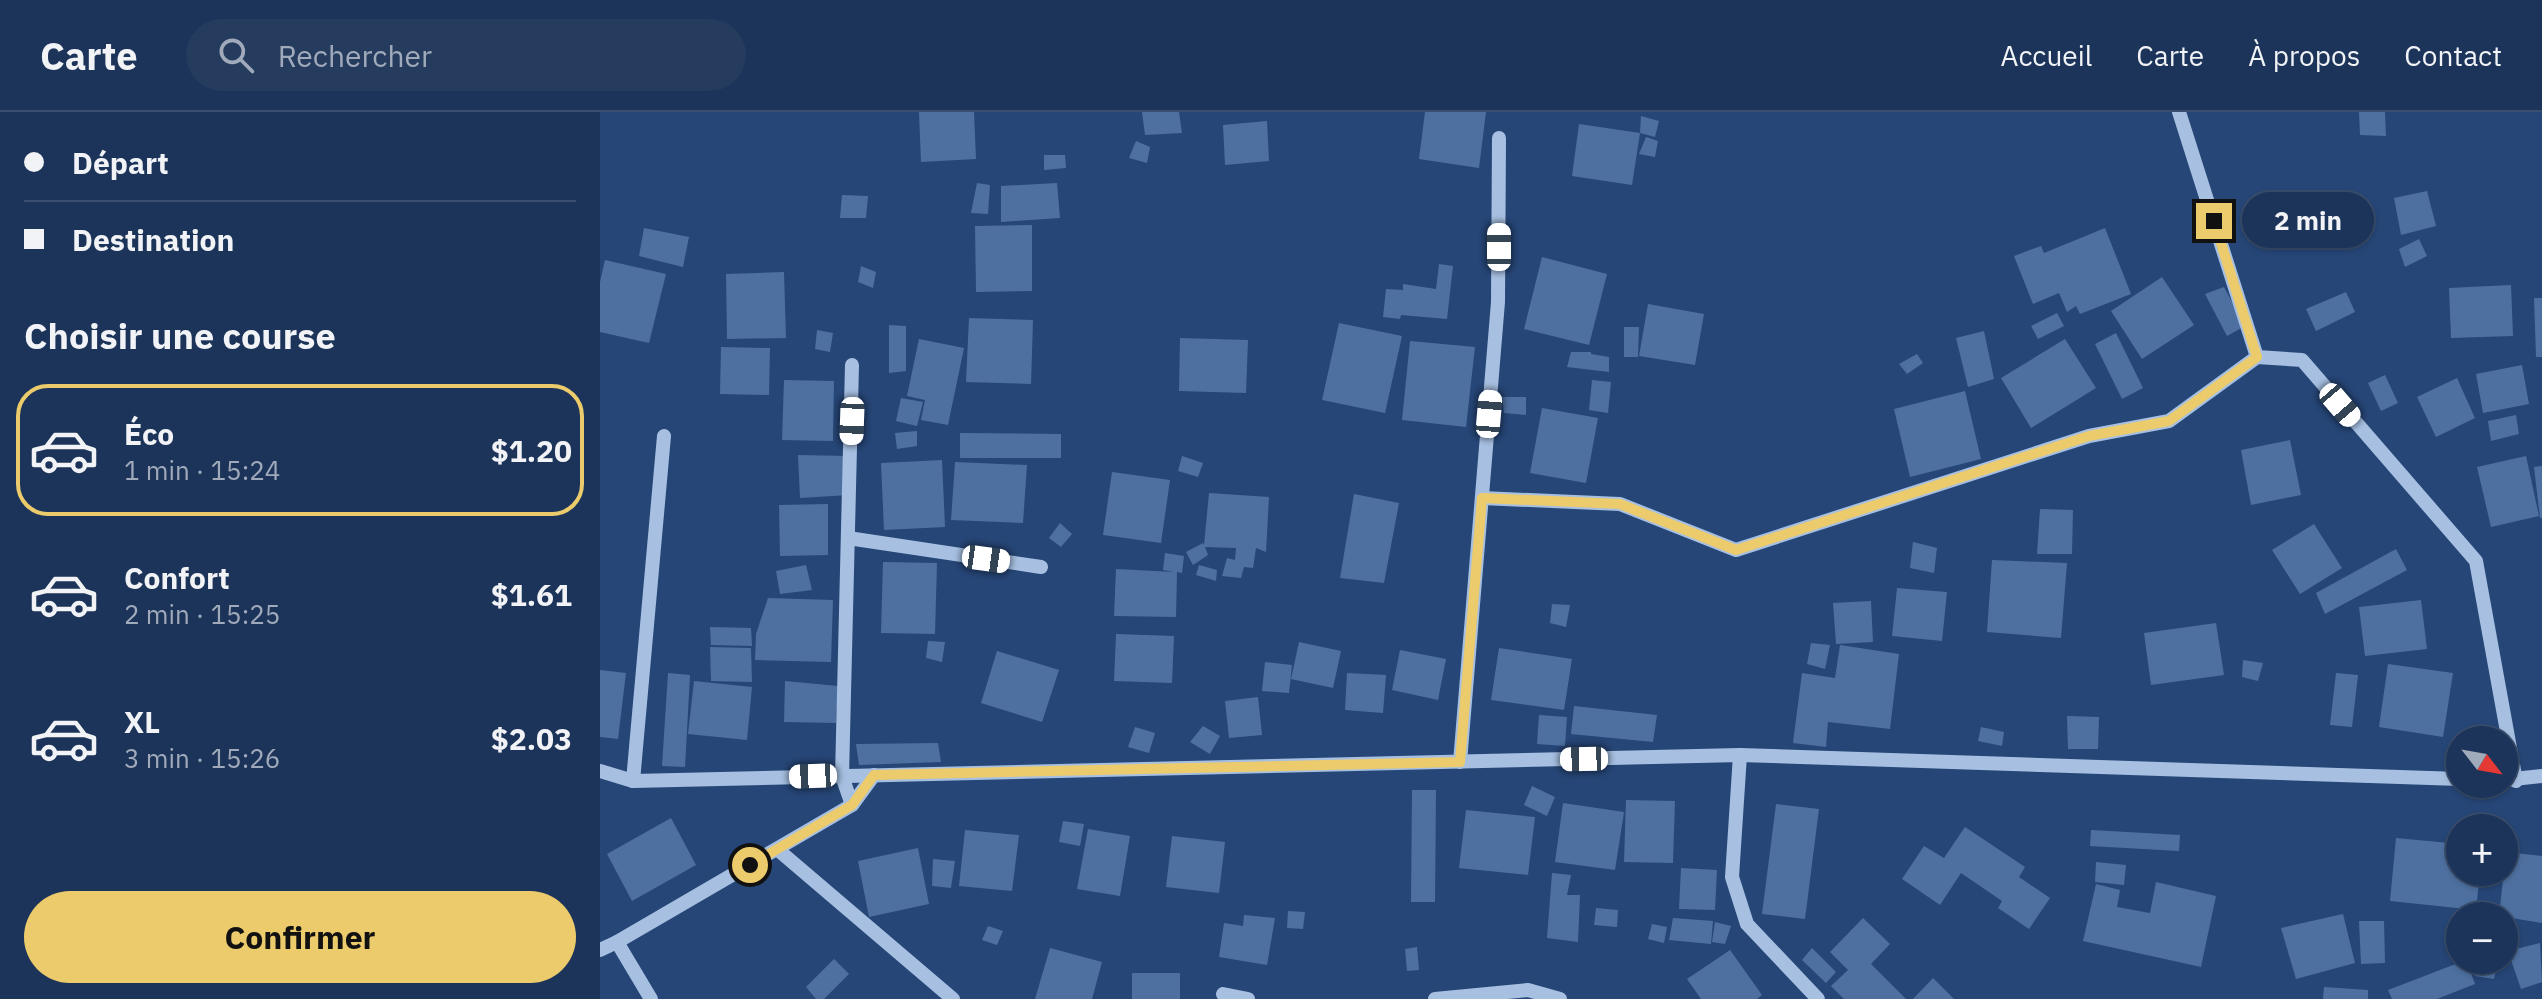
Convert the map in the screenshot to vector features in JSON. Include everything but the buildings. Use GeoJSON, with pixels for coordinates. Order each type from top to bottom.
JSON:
{"type":"FeatureCollection","features":[{"type":"Feature","properties":{"kind":"street"},"geometry":{"type":"LineString","coordinates":[[2179,112],[2257,357]]}},
{"type":"Feature","properties":{"kind":"street"},"geometry":{"type":"LineString","coordinates":[[1460,762],[1498,302],[1499,138]]}},
{"type":"Feature","properties":{"kind":"street"},"geometry":{"type":"LineString","coordinates":[[1482,498],[1620,504],[1736,550],[2089,436],[2169,421],[2257,357],[2302,360],[2476,561],[2502,726]]}},
{"type":"Feature","properties":{"kind":"street"},"geometry":{"type":"LineString","coordinates":[[852,365],[842,776],[852,805]]}},
{"type":"Feature","properties":{"kind":"street"},"geometry":{"type":"LineString","coordinates":[[633,781],[664,436]]}},
{"type":"Feature","properties":{"kind":"street"},"geometry":{"type":"LineString","coordinates":[[848,538],[1041,567]]}},
{"type":"Feature","properties":{"kind":"street"},"geometry":{"type":"LineString","coordinates":[[600,771],[633,781],[1740,755],[2446,779]]}},
{"type":"Feature","properties":{"kind":"street"},"geometry":{"type":"LineString","coordinates":[[1740,755],[1732,877],[1747,924],[1818,999]]}},
{"type":"Feature","properties":{"kind":"street"},"geometry":{"type":"LineString","coordinates":[[600,950],[852,805],[874,775]]}},
{"type":"Feature","properties":{"kind":"street"},"geometry":{"type":"LineString","coordinates":[[2518,780],[2542,776]]}},
{"type":"Feature","properties":{"kind":"street"},"geometry":{"type":"LineString","coordinates":[[777,849],[953,999]]}},
{"type":"Feature","properties":{"kind":"street"},"geometry":{"type":"LineString","coordinates":[[617,942],[651,999]]}},
{"type":"Feature","properties":{"kind":"street"},"geometry":{"type":"LineString","coordinates":[[1435,999],[1528,990],[1560,999]]}},
{"type":"Feature","properties":{"kind":"street"},"geometry":{"type":"LineString","coordinates":[[1223,994],[1248,999]]}},
{"type":"Feature","properties":{"kind":"route"},"geometry":{"type":"LineString","coordinates":[[750,865],[852,805],[874,775],[1460,762],[1482,498],[1620,504],[1736,550],[2089,436],[2169,421],[2257,357],[2214,221]]}}]}
